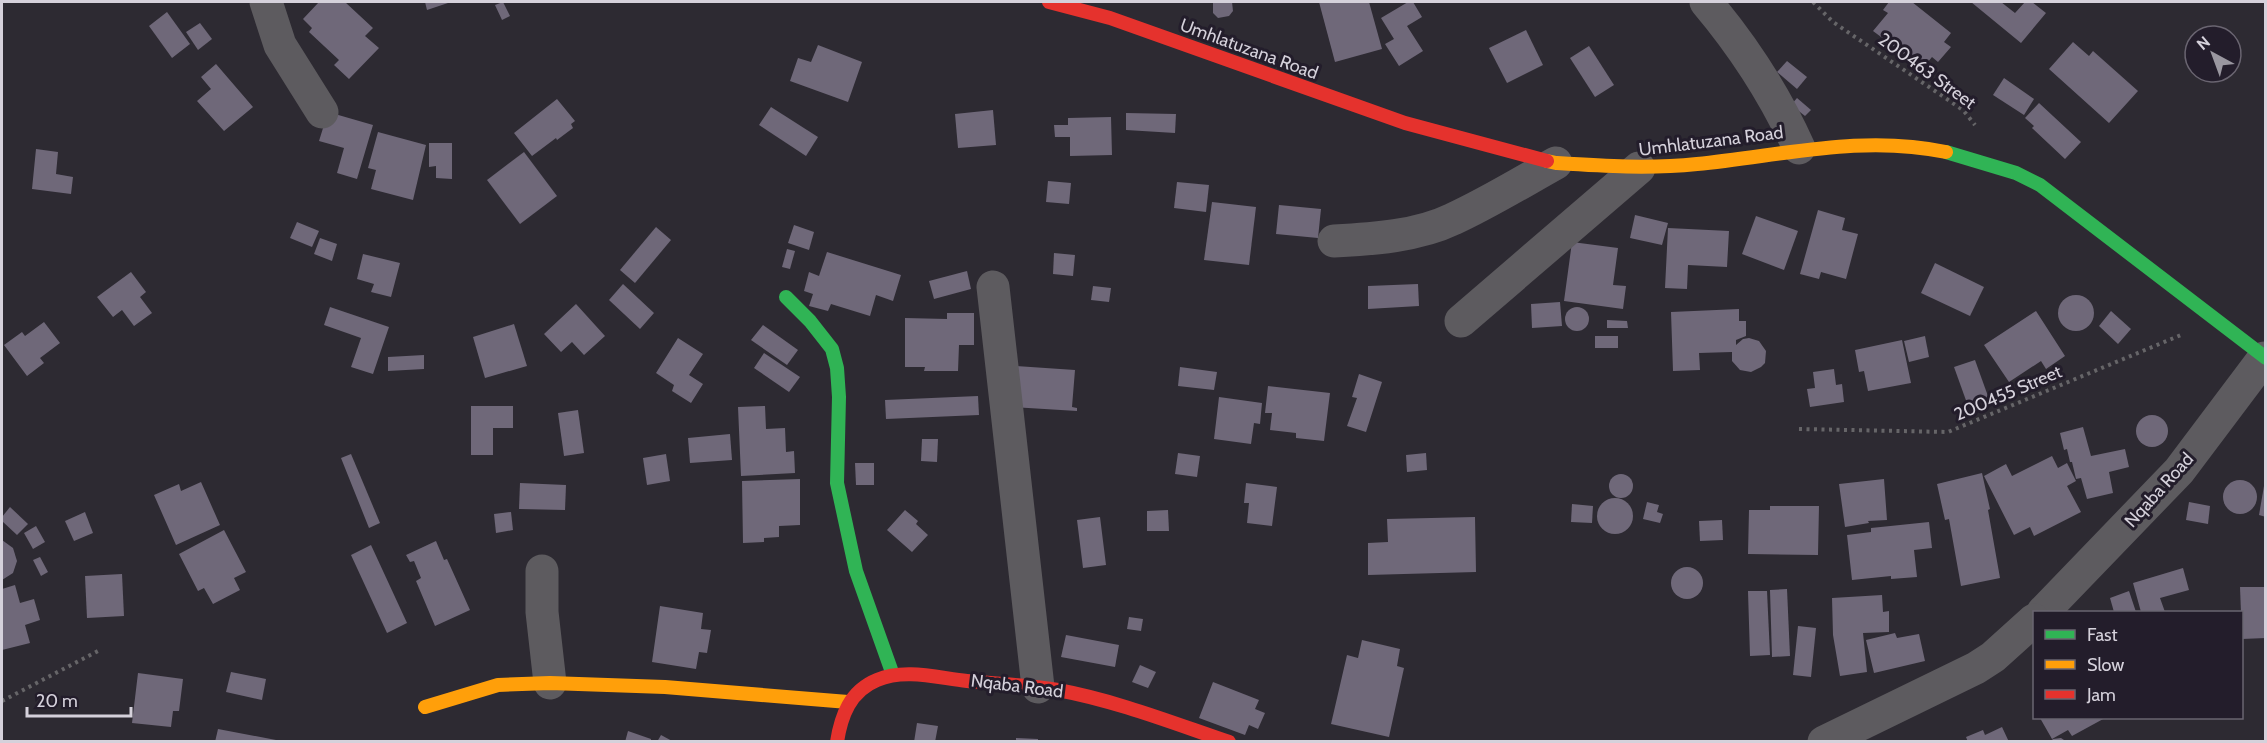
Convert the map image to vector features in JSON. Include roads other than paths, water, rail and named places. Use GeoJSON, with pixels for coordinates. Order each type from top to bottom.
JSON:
{"type":"FeatureCollection","features":[{"type":"Feature","properties":{"kind":"street"},"geometry":{"type":"LineString","coordinates":[[266,2],[280,45],[322,112]]}},
{"type":"Feature","properties":{"kind":"street","name":"Umhlatuzana Road"},"geometry":{"type":"LineString","coordinates":[[1049,2],[1110,18],[1405,123],[1556,163],[1639,168],[1698,164],[1799,148],[1865,144],[1905,145],[1944,152],[2016,173],[2040,185],[2265,358]]}},
{"type":"Feature","properties":{"kind":"street"},"geometry":{"type":"LineString","coordinates":[[1706,2],[1734,35],[1761,74],[1799,148]]}},
{"type":"Feature","properties":{"kind":"street"},"geometry":{"type":"LineString","coordinates":[[1334,241],[1404,234],[1452,220],[1556,163]]}},
{"type":"Feature","properties":{"kind":"street"},"geometry":{"type":"LineString","coordinates":[[1461,321],[1639,168]]}},
{"type":"Feature","properties":{"kind":"street"},"geometry":{"type":"LineString","coordinates":[[993,287],[1038,687]]}},
{"type":"Feature","properties":{"kind":"street"},"geometry":{"type":"LineString","coordinates":[[786,297],[810,321],[832,349],[837,368],[839,397],[837,483],[856,572],[893,675]]}},
{"type":"Feature","properties":{"kind":"street","name":"Nqaba Road"},"geometry":{"type":"LineString","coordinates":[[2044,611],[2179,471],[2265,358]]}},
{"type":"Feature","properties":{"kind":"street"},"geometry":{"type":"LineString","coordinates":[[543,571],[542,612],[549,683]]}},
{"type":"Feature","properties":{"kind":"street"},"geometry":{"type":"LineString","coordinates":[[1824,741],[1976,668],[1993,657],[2033,621]]}},
{"type":"Feature","properties":{"kind":"street","name":"Nqaba Road"},"geometry":{"type":"LineString","coordinates":[[848,702],[865,686],[893,675],[932,675],[1071,693],[1228,741]]}},
{"type":"Feature","properties":{"kind":"street"},"geometry":{"type":"LineString","coordinates":[[425,706],[498,685],[549,683],[665,687],[848,702],[840,722],[837,741]]}}]}
